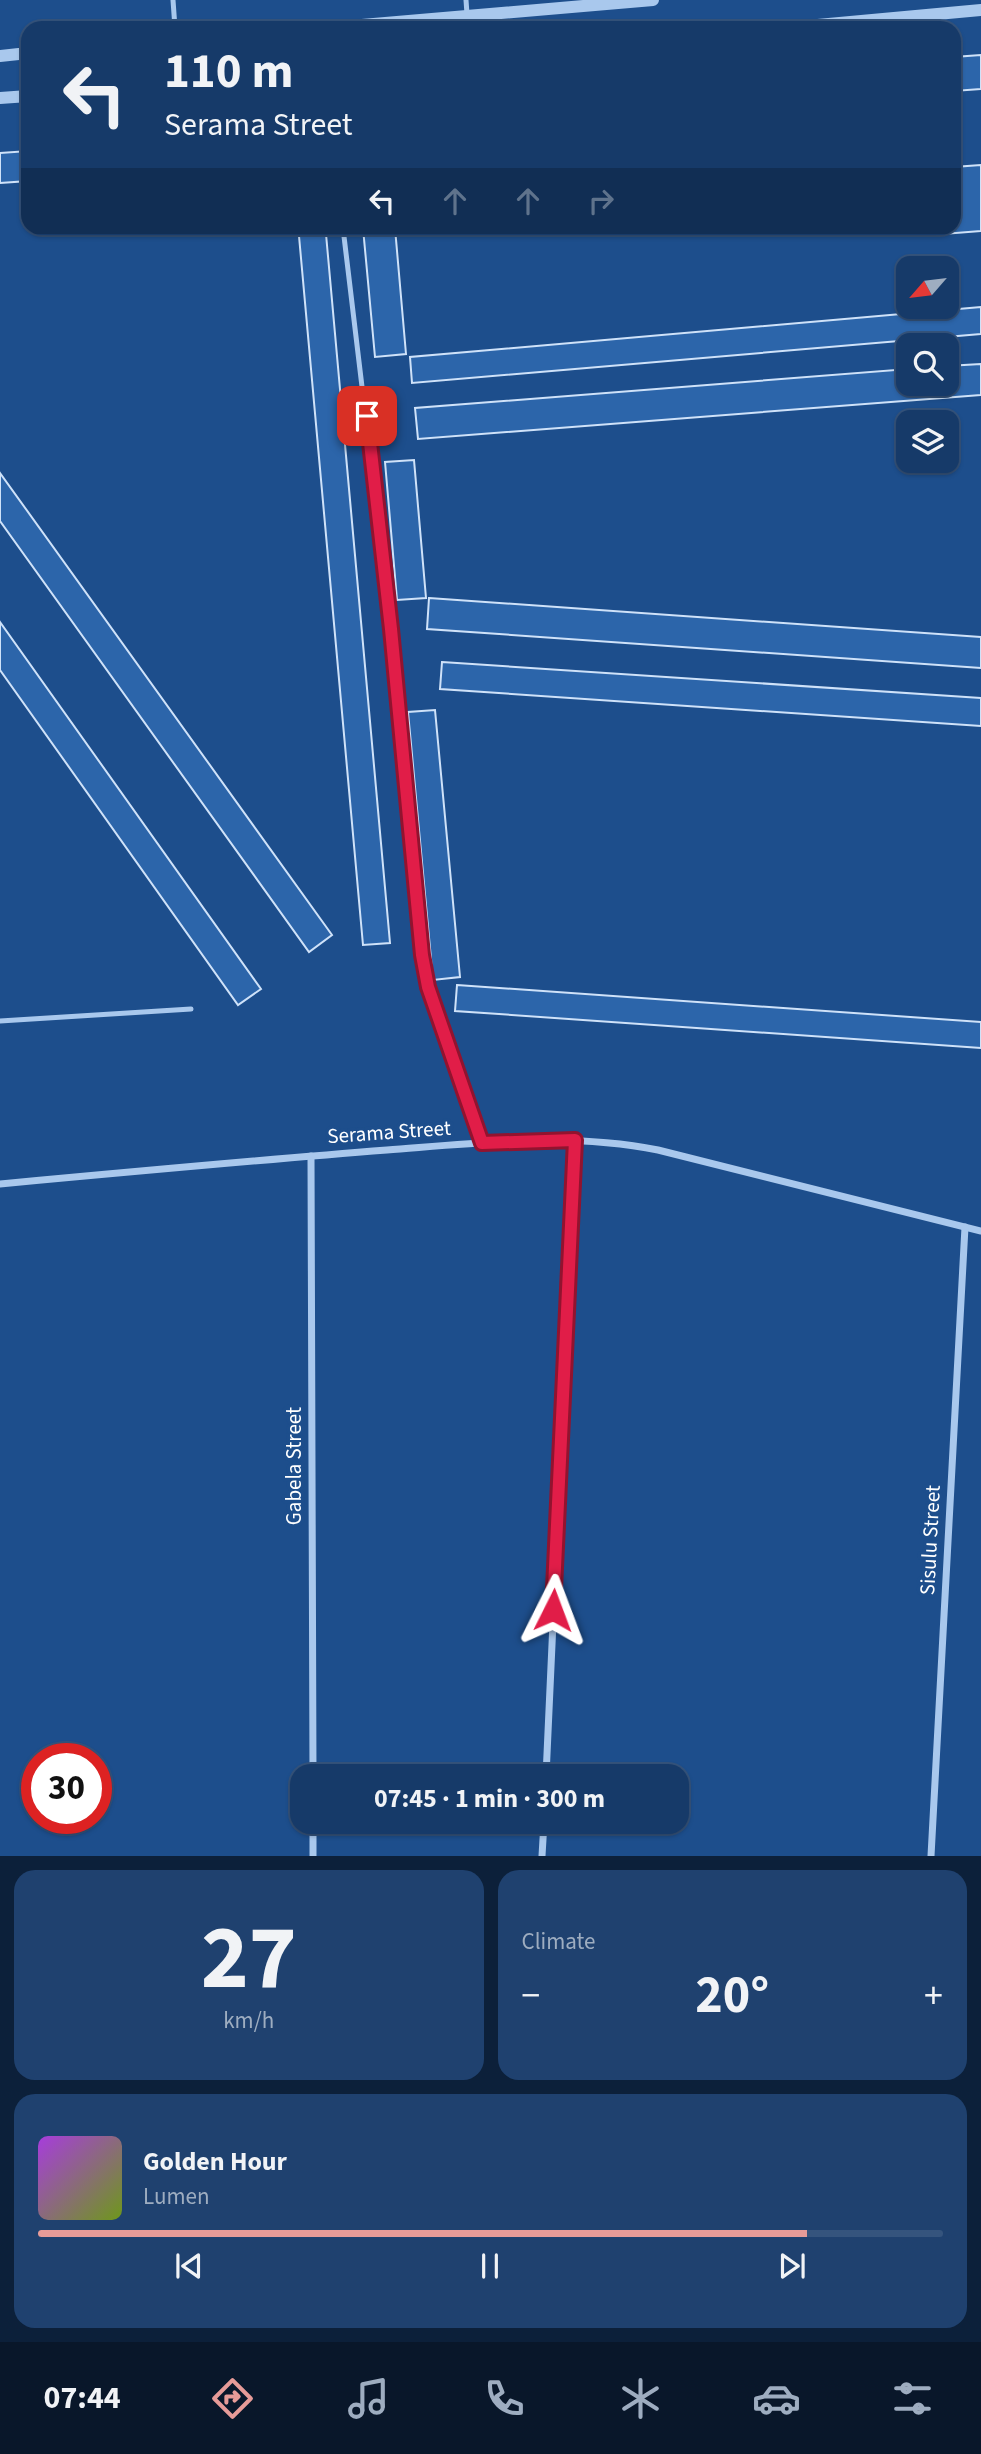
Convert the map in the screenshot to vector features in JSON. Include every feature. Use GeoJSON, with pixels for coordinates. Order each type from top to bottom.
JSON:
{"type":"FeatureCollection","features":[{"type":"Feature","properties":{"kind":"street"},"geometry":{"type":"LineString","coordinates":[[409,21],[653,0]]}},
{"type":"Feature","properties":{"kind":"street"},"geometry":{"type":"LineString","coordinates":[[861,21],[981,10]]}},
{"type":"Feature","properties":{"kind":"street"},"geometry":{"type":"LineString","coordinates":[[0,56],[21,54]]}},
{"type":"Feature","properties":{"kind":"street"},"geometry":{"type":"LineString","coordinates":[[0,98],[21,96]]}},
{"type":"Feature","properties":{"kind":"street"},"geometry":{"type":"LineString","coordinates":[[547,1764],[575,1140]]}},
{"type":"Feature","properties":{"kind":"street","name":"Serama Street"},"geometry":{"type":"LineString","coordinates":[[0,1184],[311,1156],[482,1143],[575,1140],[627,1144],[658,1150],[981,1231]]}},
{"type":"Feature","properties":{"kind":"street","name":"Gabela Street"},"geometry":{"type":"LineString","coordinates":[[311,1156],[313,1764]]}},
{"type":"Feature","properties":{"kind":"street","name":"Sisulu Street"},"geometry":{"type":"LineString","coordinates":[[931,1856],[965,1227]]}},
{"type":"Feature","properties":{"kind":"street"},"geometry":{"type":"LineString","coordinates":[[313,1834],[313,1856]]}},
{"type":"Feature","properties":{"kind":"street"},"geometry":{"type":"LineString","coordinates":[[542,1856],[543,1834]]}},
{"type":"Feature","properties":{"kind":"lane"},"geometry":{"type":"LineString","coordinates":[[173,0],[174,21]]}},
{"type":"Feature","properties":{"kind":"lane"},"geometry":{"type":"LineString","coordinates":[[466,0],[467,16]]}},
{"type":"Feature","properties":{"kind":"lane"},"geometry":{"type":"LineString","coordinates":[[344,235],[390,616],[424,973],[482,1143]]}},
{"type":"Feature","properties":{"kind":"lane"},"geometry":{"type":"LineString","coordinates":[[0,1021],[191,1009]]}},
{"type":"Feature","properties":{"kind":"building"},"geometry":{"type":"Polygon","coordinates":[[[981,55],[981,89],[961,90],[961,56],[981,55]]]}},
{"type":"Feature","properties":{"kind":"building"},"geometry":{"type":"Polygon","coordinates":[[[21,152],[21,182],[0,183],[0,153],[21,152]]]}},
{"type":"Feature","properties":{"kind":"building"},"geometry":{"type":"Polygon","coordinates":[[[981,165],[981,231],[961,233],[961,166],[981,165]]]}},
{"type":"Feature","properties":{"kind":"building"},"geometry":{"type":"Polygon","coordinates":[[[326,235],[390,943],[363,945],[299,236],[326,235]]]}},
{"type":"Feature","properties":{"kind":"building"},"geometry":{"type":"Polygon","coordinates":[[[364,235],[396,235],[406,354],[375,357],[364,235]]]}},
{"type":"Feature","properties":{"kind":"building"},"geometry":{"type":"Polygon","coordinates":[[[981,307],[981,334],[959,336],[959,333],[896,333],[896,341],[412,383],[410,357],[896,314],[896,319],[959,319],[959,309],[981,307]]]}},
{"type":"Feature","properties":{"kind":"building"},"geometry":{"type":"Polygon","coordinates":[[[981,364],[981,395],[418,439],[415,408],[896,370],[896,396],[959,396],[959,365],[981,364]]]}},
{"type":"Feature","properties":{"kind":"building"},"geometry":{"type":"Polygon","coordinates":[[[414,460],[426,598],[397,600],[385,462],[414,460]]]}},
{"type":"Feature","properties":{"kind":"building"},"geometry":{"type":"Polygon","coordinates":[[[0,473],[332,935],[309,952],[0,521],[0,473]]]}},
{"type":"Feature","properties":{"kind":"building"},"geometry":{"type":"Polygon","coordinates":[[[429,598],[981,637],[981,668],[427,629],[429,598]]]}},
{"type":"Feature","properties":{"kind":"building"},"geometry":{"type":"Polygon","coordinates":[[[0,622],[261,989],[238,1005],[0,670],[0,622]]]}},
{"type":"Feature","properties":{"kind":"building"},"geometry":{"type":"Polygon","coordinates":[[[442,662],[981,698],[981,726],[440,689],[442,662]]]}},
{"type":"Feature","properties":{"kind":"building"},"geometry":{"type":"Polygon","coordinates":[[[435,710],[460,977],[433,980],[408,712],[435,710]]]}},
{"type":"Feature","properties":{"kind":"building"},"geometry":{"type":"Polygon","coordinates":[[[457,985],[981,1022],[981,1048],[455,1011],[457,985]]]}},
{"type":"Feature","properties":{"kind":"route"},"geometry":{"type":"LineString","coordinates":[[367,416],[391,629],[422,955],[428,987],[482,1143],[575,1140],[553,1610]]}}]}
